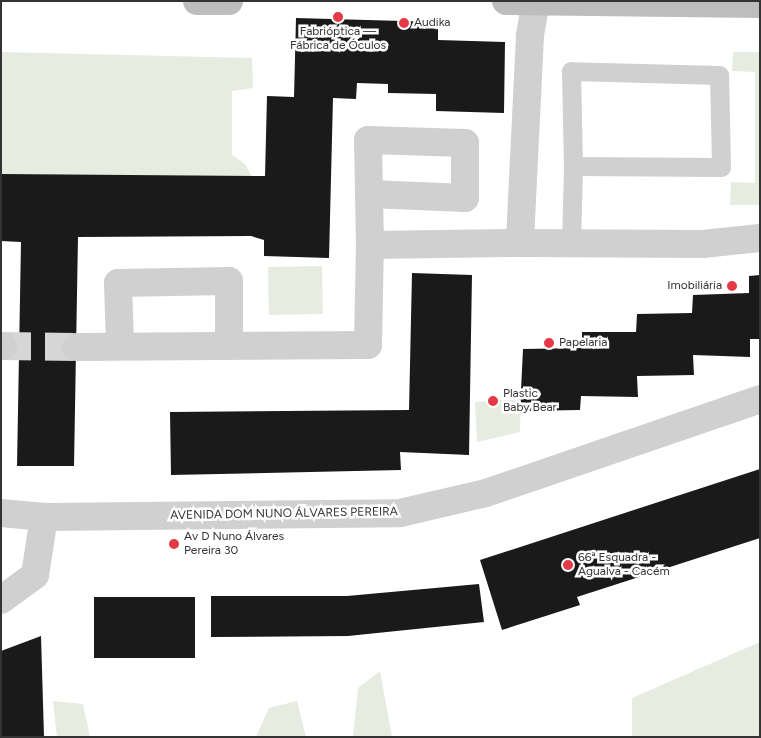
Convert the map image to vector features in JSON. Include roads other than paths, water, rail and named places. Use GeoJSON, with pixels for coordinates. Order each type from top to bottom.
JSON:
{"type":"FeatureCollection","features":[{"type":"Feature","properties":{"kind":"main road"},"geometry":{"type":"LineString","coordinates":[[197,1],[229,1]]}},
{"type":"Feature","properties":{"kind":"main road"},"geometry":{"type":"LineString","coordinates":[[506,1],[760,4]]}},
{"type":"Feature","properties":{"kind":"street"},"geometry":{"type":"LineString","coordinates":[[520,243],[530,36],[536,2]]}},
{"type":"Feature","properties":{"kind":"street"},"geometry":{"type":"LineString","coordinates":[[76,347],[120,344],[368,345],[369,194]]}},
{"type":"Feature","properties":{"kind":"street"},"geometry":{"type":"LineString","coordinates":[[370,245],[520,243],[703,244],[760,238]]}},
{"type":"Feature","properties":{"kind":"street"},"geometry":{"type":"LineString","coordinates":[[120,344],[118,283],[228,281],[229,344]]}},
{"type":"Feature","properties":{"kind":"street","name":"AVENIDA DOM NUNO ÁLVARES PEREIRA"},"geometry":{"type":"LineString","coordinates":[[1,513],[44,517],[400,513],[486,494],[760,398]]}},
{"type":"Feature","properties":{"kind":"street"},"geometry":{"type":"LineString","coordinates":[[1,600],[35,575],[44,517]]}},
{"type":"Feature","properties":{"kind":"lane"},"geometry":{"type":"LineString","coordinates":[[571,244],[573,166],[571,71],[719,75],[721,167],[573,166]]}},
{"type":"Feature","properties":{"kind":"tunnel"},"geometry":{"type":"LineString","coordinates":[[3,346],[76,347]]}},
{"type":"Feature","properties":{"kind":"place","name":"Fabrióptica — Fábrica de Óculos"},"geometry":{"type":"Point","coordinates":[338,17]}},
{"type":"Feature","properties":{"kind":"place","name":"Audika"},"geometry":{"type":"Point","coordinates":[404,23]}},
{"type":"Feature","properties":{"kind":"place","name":"Imobiliária"},"geometry":{"type":"Point","coordinates":[732,286]}},
{"type":"Feature","properties":{"kind":"place","name":"Papelaria"},"geometry":{"type":"Point","coordinates":[549,343]}},
{"type":"Feature","properties":{"kind":"place","name":"Plastic Baby Bear"},"geometry":{"type":"Point","coordinates":[493,401]}},
{"type":"Feature","properties":{"kind":"place","name":"Av D Nuno Álvares Pereira 30"},"geometry":{"type":"Point","coordinates":[174,544]}},
{"type":"Feature","properties":{"kind":"place","name":"66ª Esquadra - Agualva - Cacém"},"geometry":{"type":"Point","coordinates":[568,565]}}]}
